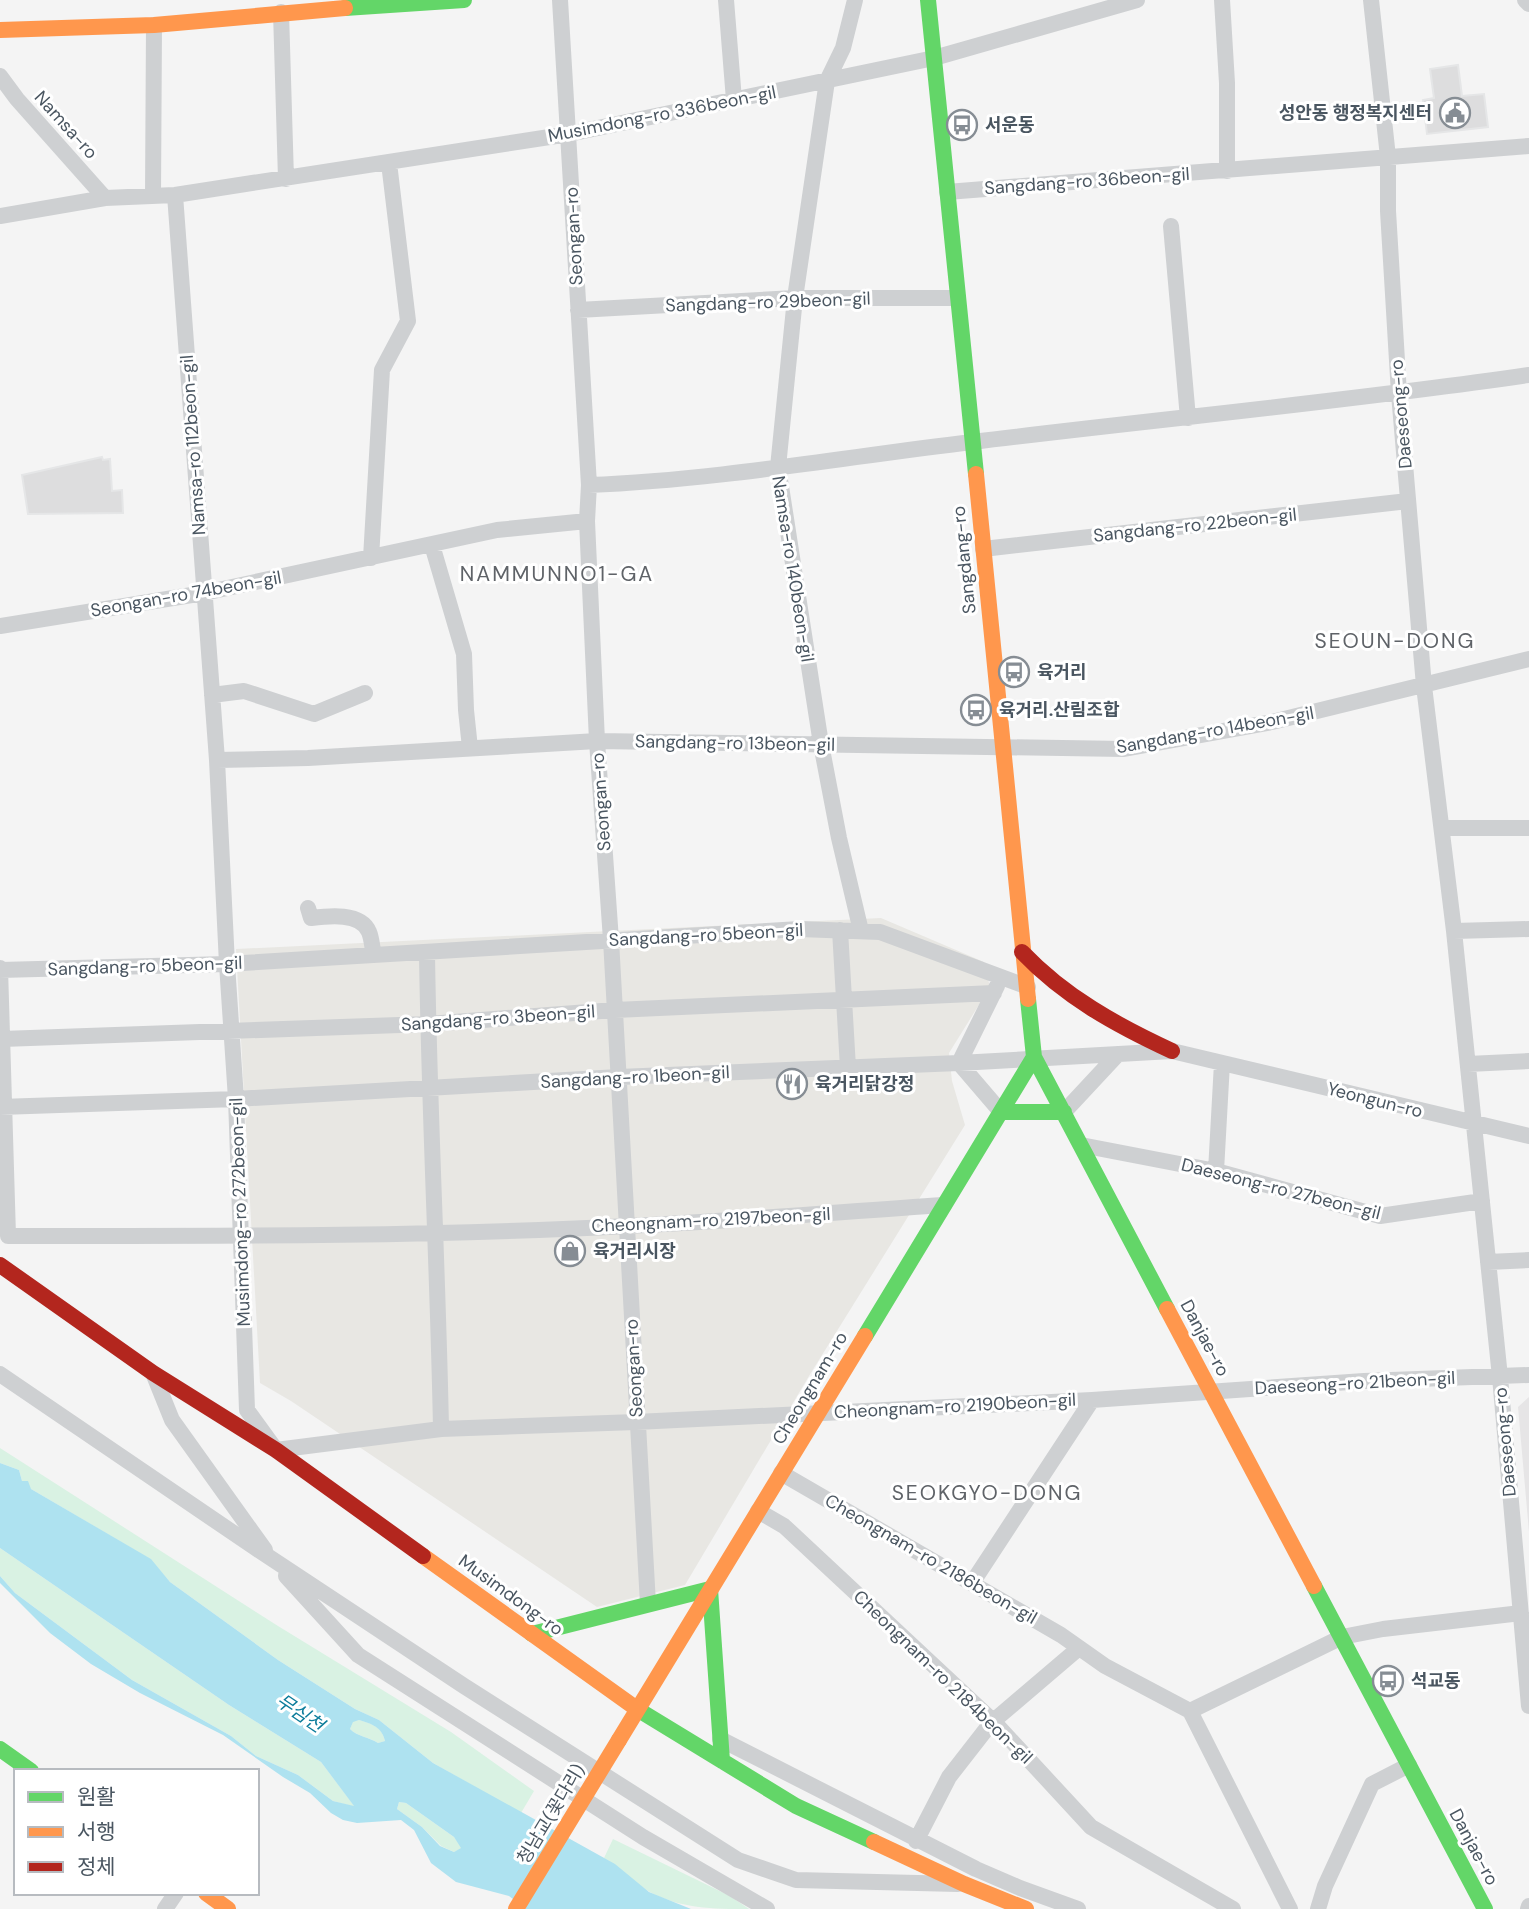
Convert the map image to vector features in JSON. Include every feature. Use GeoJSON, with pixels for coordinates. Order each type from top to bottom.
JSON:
{"type":"FeatureCollection","features":[{"type":"Feature","properties":{"kind":"street"},"geometry":{"type":"LineString","coordinates":[[0,30],[154,25],[281,12],[464,0]]}},
{"type":"Feature","properties":{"kind":"street","name":"Seongan-ro"},"geometry":{"type":"LineString","coordinates":[[560,0],[589,485],[587,520],[597,741],[611,940],[648,1604]]}},
{"type":"Feature","properties":{"kind":"street"},"geometry":{"type":"LineString","coordinates":[[726,0],[734,100]]}},
{"type":"Feature","properties":{"kind":"street","name":"Namsa-ro 140beon-gil"},"geometry":{"type":"LineString","coordinates":[[855,0],[843,48],[827,81],[795,298],[778,467],[821,744],[861,931]]}},
{"type":"Feature","properties":{"kind":"street","name":"Sangdang-ro"},"geometry":{"type":"LineString","coordinates":[[928,0],[1034,1057]]}},
{"type":"Feature","properties":{"kind":"street"},"geometry":{"type":"LineString","coordinates":[[934,58],[1137,0]]}},
{"type":"Feature","properties":{"kind":"street"},"geometry":{"type":"LineString","coordinates":[[1222,0],[1227,83],[1227,171]]}},
{"type":"Feature","properties":{"kind":"street","name":"Daeseong-ro"},"geometry":{"type":"LineString","coordinates":[[1371,0],[1388,157],[1388,212],[1399,394],[1424,685],[1468,1064],[1500,1377],[1529,1706]]}},
{"type":"Feature","properties":{"kind":"street"},"geometry":{"type":"LineString","coordinates":[[1525,0],[1529,4]]}},
{"type":"Feature","properties":{"kind":"street"},"geometry":{"type":"LineString","coordinates":[[281,12],[286,179]]}},
{"type":"Feature","properties":{"kind":"street"},"geometry":{"type":"LineString","coordinates":[[153,196],[154,25]]}},
{"type":"Feature","properties":{"kind":"street","name":"Musimdong-ro 336beon-gil"},"geometry":{"type":"LineString","coordinates":[[0,216],[105,198],[175,195],[569,134],[934,58]]}},
{"type":"Feature","properties":{"kind":"street","name":"Namsa-ro"},"geometry":{"type":"LineString","coordinates":[[0,76],[17,99],[105,198]]}},
{"type":"Feature","properties":{"kind":"street","name":"Sangdang-ro 36beon-gil"},"geometry":{"type":"LineString","coordinates":[[947,192],[1529,146]]}},
{"type":"Feature","properties":{"kind":"street"},"geometry":{"type":"LineString","coordinates":[[372,558],[382,370],[408,321],[389,163]]}},
{"type":"Feature","properties":{"kind":"street","name":"Namsa-ro 112beon-gil"},"geometry":{"type":"LineString","coordinates":[[175,195],[217,760],[227,964]]}},
{"type":"Feature","properties":{"kind":"street"},"geometry":{"type":"LineString","coordinates":[[1171,226],[1188,418]]}},
{"type":"Feature","properties":{"kind":"street","name":"Sangdang-ro 29beon-gil"},"geometry":{"type":"LineString","coordinates":[[578,310],[795,298],[958,298]]}},
{"type":"Feature","properties":{"kind":"street"},"geometry":{"type":"LineString","coordinates":[[589,485],[664,481],[972,442],[1399,394],[1529,375]]}},
{"type":"Feature","properties":{"kind":"street","name":"Sangdang-ro 22beon-gil"},"geometry":{"type":"LineString","coordinates":[[982,549],[1408,501]]}},
{"type":"Feature","properties":{"kind":"street","name":"Seongan-ro 74beon-gil"},"geometry":{"type":"LineString","coordinates":[[0,626],[204,593],[497,530],[587,520]]}},
{"type":"Feature","properties":{"kind":"street"},"geometry":{"type":"LineString","coordinates":[[432,545],[464,654],[470,748]]}},
{"type":"Feature","properties":{"kind":"street","name":"Sangdang-ro 14beon-gil"},"geometry":{"type":"LineString","coordinates":[[1002,749],[1124,749],[1272,722],[1529,659]]}},
{"type":"Feature","properties":{"kind":"street"},"geometry":{"type":"LineString","coordinates":[[212,695],[244,691],[314,715],[365,693]]}},
{"type":"Feature","properties":{"kind":"street","name":"Sangdang-ro 13beon-gil"},"geometry":{"type":"LineString","coordinates":[[217,760],[308,758],[597,741],[1002,749]]}},
{"type":"Feature","properties":{"kind":"street"},"geometry":{"type":"LineString","coordinates":[[1442,828],[1529,828]]}},
{"type":"Feature","properties":{"kind":"street"},"geometry":{"type":"LineString","coordinates":[[308,908],[311,918],[333,916],[360,921],[368,930],[374,955]]}},
{"type":"Feature","properties":{"kind":"street","name":"Sangdang-ro 5beon-gil"},"geometry":{"type":"LineString","coordinates":[[0,969],[227,964],[800,929],[880,932],[1028,987]]}},
{"type":"Feature","properties":{"kind":"street"},"geometry":{"type":"LineString","coordinates":[[1454,931],[1529,929]]}},
{"type":"Feature","properties":{"kind":"street"},"geometry":{"type":"LineString","coordinates":[[840,930],[848,1068]]}},
{"type":"Feature","properties":{"kind":"street"},"geometry":{"type":"LineString","coordinates":[[427,952],[441,1429]]}},
{"type":"Feature","properties":{"kind":"street"},"geometry":{"type":"LineString","coordinates":[[1022,952],[1041,974],[1090,1010],[1172,1051]]}},
{"type":"Feature","properties":{"kind":"street","name":"Musimdong-ro 272beon-gil"},"geometry":{"type":"LineString","coordinates":[[227,964],[236,1099],[247,1410],[276,1450]]}},
{"type":"Feature","properties":{"kind":"street"},"geometry":{"type":"LineString","coordinates":[[0,969],[4,1241]]}},
{"type":"Feature","properties":{"kind":"street"},"geometry":{"type":"LineString","coordinates":[[1002,977],[959,1063],[1001,1112],[1064,1112],[1118,1054]]}},
{"type":"Feature","properties":{"kind":"street","name":"Sangdang-ro 3beon-gil"},"geometry":{"type":"LineString","coordinates":[[2,1039],[428,1024],[615,1010],[994,993]]}},
{"type":"Feature","properties":{"kind":"street","name":"Yeongun-ro"},"geometry":{"type":"LineString","coordinates":[[1034,1057],[1172,1051],[1529,1136]]}},
{"type":"Feature","properties":{"kind":"street","name":"Sangdang-ro 1beon-gil"},"geometry":{"type":"LineString","coordinates":[[2,1107],[236,1099],[1034,1057]]}},
{"type":"Feature","properties":{"kind":"street","name":"Cheongnam-ro"},"geometry":{"type":"LineString","coordinates":[[618,1740],[1034,1057]]}},
{"type":"Feature","properties":{"kind":"street","name":"Danjae-ro"},"geometry":{"type":"LineString","coordinates":[[1034,1057],[1485,1909]]}},
{"type":"Feature","properties":{"kind":"street"},"geometry":{"type":"LineString","coordinates":[[1468,1064],[1529,1061]]}},
{"type":"Feature","properties":{"kind":"street"},"geometry":{"type":"LineString","coordinates":[[1216,1171],[1222,1063]]}},
{"type":"Feature","properties":{"kind":"street","name":"Daeseong-ro 27beon-gil"},"geometry":{"type":"LineString","coordinates":[[1081,1145],[1216,1171],[1380,1216],[1482,1201]]}},
{"type":"Feature","properties":{"kind":"street","name":"Cheongnam-ro 2197beon-gil"},"geometry":{"type":"LineString","coordinates":[[4,1241],[626,1226],[944,1205]]}},
{"type":"Feature","properties":{"kind":"street"},"geometry":{"type":"LineString","coordinates":[[1488,1262],[1529,1260]]}},
{"type":"Feature","properties":{"kind":"street","name":"Musimdong-ro"},"geometry":{"type":"LineString","coordinates":[[0,1265],[153,1373],[276,1450],[637,1709],[796,1806],[964,1884],[1026,1909]]}},
{"type":"Feature","properties":{"kind":"street"},"geometry":{"type":"LineString","coordinates":[[153,1373],[172,1420],[271,1559],[358,1655],[643,1837],[767,1909]]}},
{"type":"Feature","properties":{"kind":"street"},"geometry":{"type":"LineString","coordinates":[[0,1374],[271,1559],[464,1686],[738,1860],[796,1880],[964,1884]]}},
{"type":"Feature","properties":{"kind":"street","name":"Daeseong-ro 21beon-gil"},"geometry":{"type":"LineString","coordinates":[[1211,1390],[1364,1381],[1529,1376]]}},
{"type":"Feature","properties":{"kind":"street","name":"Cheongnam-ro 2190beon-gil"},"geometry":{"type":"LineString","coordinates":[[276,1450],[441,1429],[1092,1400],[1211,1390]]}},
{"type":"Feature","properties":{"kind":"street","name":"Cheongnam-ro 2190beon-gil"},"geometry":{"type":"LineString","coordinates":[[972,1583],[1092,1400]]}},
{"type":"Feature","properties":{"kind":"street","name":"Cheongnam-ro 2186beon-gil"},"geometry":{"type":"LineString","coordinates":[[781,1473],[972,1583],[1105,1666],[1190,1711]]}},
{"type":"Feature","properties":{"kind":"street","name":"Cheongnam-ro 2184beon-gil"},"geometry":{"type":"LineString","coordinates":[[758,1511],[784,1525],[993,1721],[1091,1828],[1233,1909]]}},
{"type":"Feature","properties":{"kind":"street"},"geometry":{"type":"LineString","coordinates":[[532,1634],[710,1589],[722,1760]]}},
{"type":"Feature","properties":{"kind":"street"},"geometry":{"type":"LineString","coordinates":[[1290,1909],[1190,1711],[1342,1637],[1383,1629],[1521,1613]]}},
{"type":"Feature","properties":{"kind":"street"},"geometry":{"type":"LineString","coordinates":[[916,1840],[949,1777],[993,1721],[1079,1648]]}},
{"type":"Feature","properties":{"kind":"street"},"geometry":{"type":"LineString","coordinates":[[720,1739],[916,1840],[1020,1888],[1079,1909]]}},
{"type":"Feature","properties":{"kind":"street","name":"청남교(꽃다리)"},"geometry":{"type":"LineString","coordinates":[[516,1909],[618,1740]]}},
{"type":"Feature","properties":{"kind":"street"},"geometry":{"type":"LineString","coordinates":[[0,1749],[28,1769]]}},
{"type":"Feature","properties":{"kind":"street"},"geometry":{"type":"LineString","coordinates":[[1318,1909],[1325,1886],[1372,1784],[1409,1765]]}},
{"type":"Feature","properties":{"kind":"street"},"geometry":{"type":"LineString","coordinates":[[209,1895],[228,1909]]}},
{"type":"Feature","properties":{"kind":"shaded area","name":"육거리시장"},"geometry":{"type":"Polygon","coordinates":[[[881,918],[984,962],[990,987],[949,1053],[952,1081],[965,1125],[809,1376],[685,1585],[597,1607],[291,1401],[260,1383],[236,949],[881,918]]]}},
{"type":"Feature","properties":{"kind":"shaded area"},"geometry":{"type":"Polygon","coordinates":[[[1529,1397],[1529,1532],[1518,1407],[1529,1397]]]}},
{"type":"Feature","properties":{"kind":"green space"},"geometry":{"type":"Polygon","coordinates":[[[0,1448],[278,1626],[451,1732],[534,1791],[521,1813],[433,1763],[379,1720],[355,1709],[278,1660],[170,1582],[150,1559],[31,1489],[22,1481],[19,1470],[0,1463],[0,1448]]]}},
{"type":"Feature","properties":{"kind":"green space"},"geometry":{"type":"Polygon","coordinates":[[[0,1548],[229,1705],[321,1762],[355,1807],[333,1801],[298,1775],[256,1756],[231,1736],[132,1680],[15,1593],[0,1576],[0,1548]]]}},
{"type":"Feature","properties":{"kind":"green space"},"geometry":{"type":"Polygon","coordinates":[[[359,1720],[376,1727],[382,1732],[385,1741],[378,1743],[353,1732],[350,1729],[353,1721],[359,1720]]]}},
{"type":"Feature","properties":{"kind":"green space"},"geometry":{"type":"Polygon","coordinates":[[[399,1802],[406,1803],[454,1837],[462,1848],[454,1852],[441,1846],[422,1827],[397,1809],[399,1802]]]}},
{"type":"Feature","properties":{"kind":"green space"},"geometry":{"type":"Polygon","coordinates":[[[613,1839],[730,1896],[749,1909],[685,1905],[648,1891],[604,1858],[613,1839]]]}},
{"type":"Feature","properties":{"kind":"water","name":"무심천"},"geometry":{"type":"Polygon","coordinates":[[[0,1463],[19,1470],[22,1481],[28,1481],[31,1489],[151,1559],[170,1582],[278,1660],[355,1709],[379,1720],[433,1763],[615,1864],[649,1892],[691,1909],[526,1909],[509,1896],[456,1882],[431,1863],[414,1830],[401,1820],[357,1823],[343,1820],[331,1813],[310,1793],[223,1735],[140,1693],[91,1664],[50,1633],[0,1583],[0,1576],[15,1593],[132,1680],[231,1736],[256,1756],[298,1775],[333,1801],[354,1806],[321,1762],[229,1705],[0,1548],[0,1463]],[[359,1720],[353,1722],[350,1729],[353,1732],[378,1743],[385,1741],[379,1729],[359,1720]],[[399,1802],[397,1809],[422,1827],[440,1846],[454,1852],[461,1848],[454,1837],[406,1803],[399,1802]]]}},
{"type":"Feature","properties":{"kind":"building","name":"성안동 행정복지센터"},"geometry":{"type":"Polygon","coordinates":[[[1458,65],[1462,96],[1484,94],[1488,127],[1427,134],[1423,100],[1434,98],[1430,69],[1458,65]]]}},
{"type":"Feature","properties":{"kind":"building"},"geometry":{"type":"Polygon","coordinates":[[[102,457],[103,460],[110,459],[112,491],[122,490],[123,513],[28,514],[22,475],[102,457]]]}},
{"type":"Feature","properties":{"kind":"traffic: fast"},"geometry":{"type":"LineString","coordinates":[[345,8],[464,0]]}},
{"type":"Feature","properties":{"kind":"traffic: fast"},"geometry":{"type":"LineString","coordinates":[[928,0],[976,474]]}},
{"type":"Feature","properties":{"kind":"traffic: fast"},"geometry":{"type":"LineString","coordinates":[[1028,999],[1034,1057],[1167,1309]]}},
{"type":"Feature","properties":{"kind":"traffic: fast"},"geometry":{"type":"LineString","coordinates":[[865,1336],[1034,1057]]}},
{"type":"Feature","properties":{"kind":"traffic: fast"},"geometry":{"type":"LineString","coordinates":[[1001,1112],[1064,1112]]}},
{"type":"Feature","properties":{"kind":"traffic: fast"},"geometry":{"type":"LineString","coordinates":[[1314,1586],[1485,1909]]}},
{"type":"Feature","properties":{"kind":"traffic: fast"},"geometry":{"type":"LineString","coordinates":[[532,1634],[710,1589],[722,1761]]}},
{"type":"Feature","properties":{"kind":"traffic: fast"},"geometry":{"type":"LineString","coordinates":[[637,1709],[796,1806],[874,1842]]}},
{"type":"Feature","properties":{"kind":"traffic: fast"},"geometry":{"type":"LineString","coordinates":[[0,1749],[28,1769]]}},
{"type":"Feature","properties":{"kind":"traffic: slow"},"geometry":{"type":"LineString","coordinates":[[0,30],[154,25],[345,8]]}},
{"type":"Feature","properties":{"kind":"traffic: slow"},"geometry":{"type":"LineString","coordinates":[[976,474],[1028,999]]}},
{"type":"Feature","properties":{"kind":"traffic: slow"},"geometry":{"type":"LineString","coordinates":[[1167,1309],[1314,1586]]}},
{"type":"Feature","properties":{"kind":"traffic: slow"},"geometry":{"type":"LineString","coordinates":[[619,1740],[865,1336]]}},
{"type":"Feature","properties":{"kind":"traffic: slow"},"geometry":{"type":"LineString","coordinates":[[423,1556],[637,1709]]}},
{"type":"Feature","properties":{"kind":"traffic: slow"},"geometry":{"type":"LineString","coordinates":[[516,1909],[619,1740]]}},
{"type":"Feature","properties":{"kind":"traffic: slow"},"geometry":{"type":"LineString","coordinates":[[874,1842],[964,1884],[1026,1909]]}},
{"type":"Feature","properties":{"kind":"traffic: slow"},"geometry":{"type":"LineString","coordinates":[[209,1895],[228,1909]]}},
{"type":"Feature","properties":{"kind":"traffic: jam"},"geometry":{"type":"LineString","coordinates":[[1022,952],[1056,983],[1092,1009],[1172,1051]]}},
{"type":"Feature","properties":{"kind":"traffic: jam"},"geometry":{"type":"LineString","coordinates":[[0,1265],[153,1373],[276,1450],[423,1556]]}},
{"type":"Feature","properties":{"kind":"place","name":"성안동 행정복지센터"},"geometry":{"type":"Point","coordinates":[1455,113]}},
{"type":"Feature","properties":{"kind":"place","name":"서운동"},"geometry":{"type":"Point","coordinates":[962,125]}},
{"type":"Feature","properties":{"kind":"place","name":"육거리"},"geometry":{"type":"Point","coordinates":[1014,672]}},
{"type":"Feature","properties":{"kind":"place","name":"육거리.산림조합"},"geometry":{"type":"Point","coordinates":[976,710]}},
{"type":"Feature","properties":{"kind":"place","name":"육거리닭강정"},"geometry":{"type":"Point","coordinates":[792,1084]}},
{"type":"Feature","properties":{"kind":"place","name":"육거리시장"},"geometry":{"type":"Point","coordinates":[570,1251]}},
{"type":"Feature","properties":{"kind":"place","name":"석교동"},"geometry":{"type":"Point","coordinates":[1388,1681]}},
{"type":"Feature","properties":{"kind":"district","name":"NAMMUNNO1-GA"},"geometry":{"type":"Point","coordinates":[557,574]}},
{"type":"Feature","properties":{"kind":"district","name":"SEOUN-DONG"},"geometry":{"type":"Point","coordinates":[1395,641]}},
{"type":"Feature","properties":{"kind":"district","name":"SEOKGYO-DONG"},"geometry":{"type":"Point","coordinates":[987,1493]}}]}
